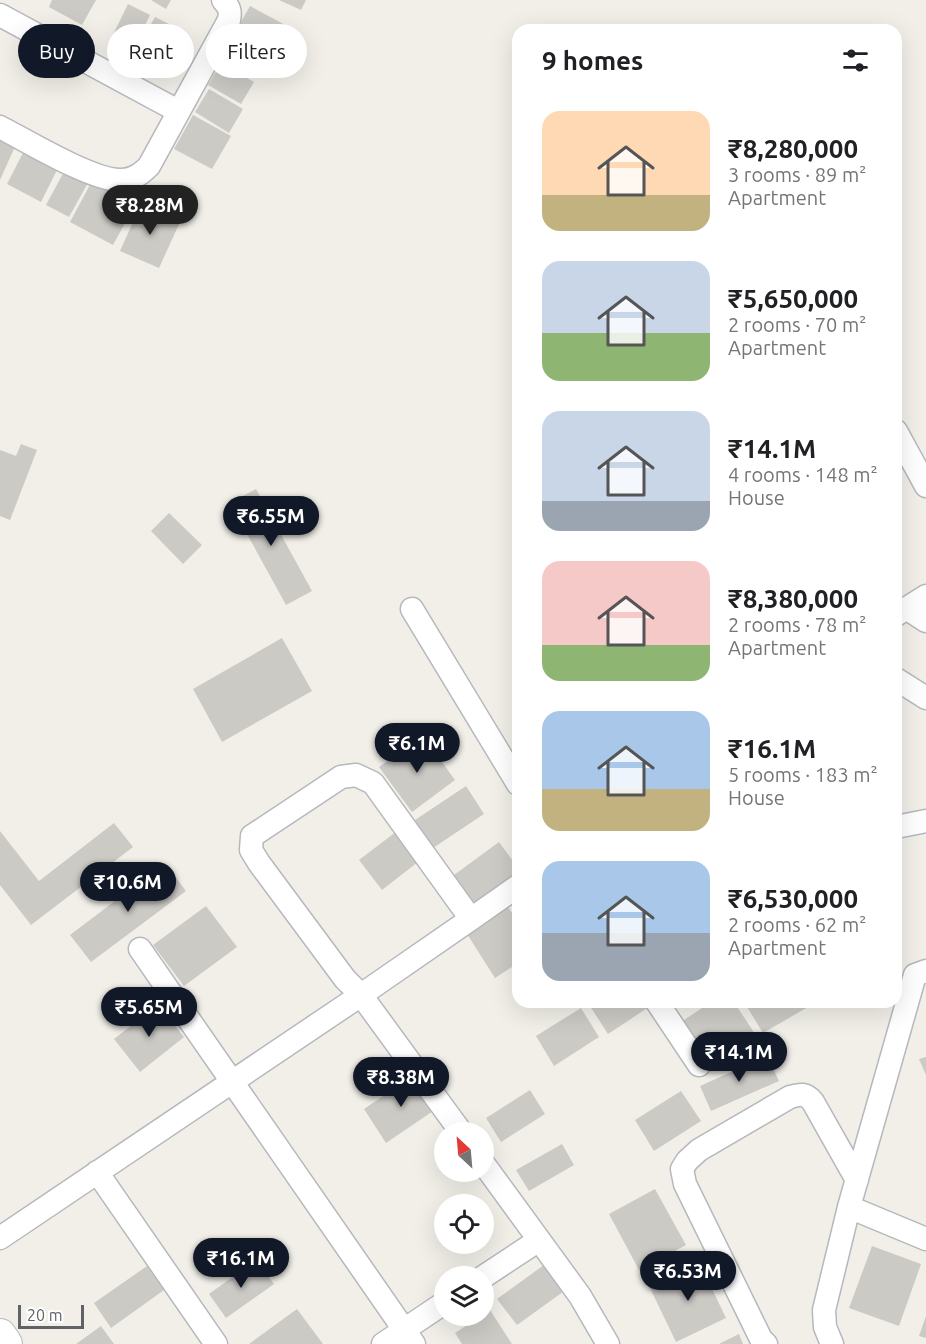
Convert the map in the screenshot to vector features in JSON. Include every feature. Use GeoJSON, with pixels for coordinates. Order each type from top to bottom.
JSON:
{"type":"FeatureCollection","features":[{"type":"Feature","properties":{"kind":"street"},"geometry":{"type":"LineString","coordinates":[[0,127],[72,165],[111,180],[132,179],[149,166],[229,20],[228,6],[223,0]]}},
{"type":"Feature","properties":{"kind":"street"},"geometry":{"type":"LineString","coordinates":[[0,15],[178,111]]}},
{"type":"Feature","properties":{"kind":"street"},"geometry":{"type":"LineString","coordinates":[[902,442],[926,486]]}},
{"type":"Feature","properties":{"kind":"street"},"geometry":{"type":"LineString","coordinates":[[902,611],[926,596]]}},
{"type":"Feature","properties":{"kind":"street"},"geometry":{"type":"LineString","coordinates":[[412,609],[512,774]]}},
{"type":"Feature","properties":{"kind":"street"},"geometry":{"type":"LineString","coordinates":[[902,612],[926,621]]}},
{"type":"Feature","properties":{"kind":"street"},"geometry":{"type":"LineString","coordinates":[[902,683],[926,698]]}},
{"type":"Feature","properties":{"kind":"street"},"geometry":{"type":"LineString","coordinates":[[454,1122],[362,995],[345,979],[251,850],[252,836],[341,777],[356,775],[373,783],[471,919]]}},
{"type":"Feature","properties":{"kind":"street"},"geometry":{"type":"LineString","coordinates":[[902,826],[926,820]]}},
{"type":"Feature","properties":{"kind":"street"},"geometry":{"type":"LineString","coordinates":[[0,1238],[362,995],[512,890]]}},
{"type":"Feature","properties":{"kind":"street"},"geometry":{"type":"LineString","coordinates":[[141,949],[410,1337]]}},
{"type":"Feature","properties":{"kind":"street"},"geometry":{"type":"LineString","coordinates":[[832,1344],[825,1327],[824,1310],[849,1207],[915,975],[926,971]]}},
{"type":"Feature","properties":{"kind":"street"},"geometry":{"type":"LineString","coordinates":[[661,1008],[699,1065]]}},
{"type":"Feature","properties":{"kind":"street"},"geometry":{"type":"LineString","coordinates":[[766,1344],[761,1339],[686,1184],[682,1169],[699,1150],[790,1097],[801,1094],[813,1101],[857,1180]]}},
{"type":"Feature","properties":{"kind":"street"},"geometry":{"type":"LineString","coordinates":[[97,1172],[216,1344]]}},
{"type":"Feature","properties":{"kind":"street"},"geometry":{"type":"LineString","coordinates":[[494,1178],[580,1296],[608,1344]]}},
{"type":"Feature","properties":{"kind":"street"},"geometry":{"type":"LineString","coordinates":[[849,1207],[926,1239]]}},
{"type":"Feature","properties":{"kind":"street"},"geometry":{"type":"LineString","coordinates":[[494,1270],[539,1240]]}},
{"type":"Feature","properties":{"kind":"street"},"geometry":{"type":"LineString","coordinates":[[384,1344],[410,1337],[434,1313]]}},
{"type":"Feature","properties":{"kind":"street"},"geometry":{"type":"LineString","coordinates":[[0,1335],[6,1344]]}},
{"type":"Feature","properties":{"kind":"building"},"geometry":{"type":"Polygon","coordinates":[[[52,0],[96,0],[83,24],[49,7],[52,0]]]}},
{"type":"Feature","properties":{"kind":"building"},"geometry":{"type":"Polygon","coordinates":[[[151,0],[171,0],[166,9],[151,0]]]}},
{"type":"Feature","properties":{"kind":"building"},"geometry":{"type":"Polygon","coordinates":[[[279,0],[306,0],[301,10],[279,0]]]}},
{"type":"Feature","properties":{"kind":"building"},"geometry":{"type":"Polygon","coordinates":[[[128,4],[150,15],[146,24],[118,24],[128,4]]]}},
{"type":"Feature","properties":{"kind":"building"},"geometry":{"type":"Polygon","coordinates":[[[250,6],[283,24],[240,24],[250,6]]]}},
{"type":"Feature","properties":{"kind":"building"},"geometry":{"type":"Polygon","coordinates":[[[155,17],[169,24],[151,24],[155,17]]]}},
{"type":"Feature","properties":{"kind":"building"},"geometry":{"type":"Polygon","coordinates":[[[212,78],[247,78],[254,82],[241,104],[208,85],[212,78]]]}},
{"type":"Feature","properties":{"kind":"building"},"geometry":{"type":"Polygon","coordinates":[[[209,89],[243,109],[229,133],[195,112],[209,89]]]}},
{"type":"Feature","properties":{"kind":"building"},"geometry":{"type":"Polygon","coordinates":[[[193,115],[231,136],[212,169],[174,149],[193,115]]]}},
{"type":"Feature","properties":{"kind":"building"},"geometry":{"type":"Polygon","coordinates":[[[0,132],[18,140],[0,180],[0,132]]]}},
{"type":"Feature","properties":{"kind":"building"},"geometry":{"type":"Polygon","coordinates":[[[27,145],[61,162],[41,202],[7,184],[27,145]]]}},
{"type":"Feature","properties":{"kind":"building"},"geometry":{"type":"Polygon","coordinates":[[[66,168],[89,181],[69,217],[46,205],[66,168]]]}},
{"type":"Feature","properties":{"kind":"building"},"geometry":{"type":"Polygon","coordinates":[[[92,181],[135,205],[113,245],[70,222],[92,181]]]}},
{"type":"Feature","properties":{"kind":"building"},"geometry":{"type":"Polygon","coordinates":[[[141,204],[180,222],[159,268],[120,251],[141,204]]]}},
{"type":"Feature","properties":{"kind":"building"},"geometry":{"type":"Polygon","coordinates":[[[21,444],[37,450],[10,520],[0,516],[0,450],[16,456],[21,444]]]}},
{"type":"Feature","properties":{"kind":"building"},"geometry":{"type":"Polygon","coordinates":[[[256,489],[312,591],[286,605],[230,503],[256,489]]]}},
{"type":"Feature","properties":{"kind":"building"},"geometry":{"type":"Polygon","coordinates":[[[169,513],[202,545],[183,564],[151,531],[169,513]]]}},
{"type":"Feature","properties":{"kind":"building"},"geometry":{"type":"Polygon","coordinates":[[[282,638],[312,691],[222,742],[193,689],[282,638]]]}},
{"type":"Feature","properties":{"kind":"building"},"geometry":{"type":"Polygon","coordinates":[[[423,736],[455,780],[412,812],[379,767],[423,736]]]}},
{"type":"Feature","properties":{"kind":"building"},"geometry":{"type":"Polygon","coordinates":[[[466,786],[484,814],[433,848],[415,820],[466,786]]]}},
{"type":"Feature","properties":{"kind":"building"},"geometry":{"type":"Polygon","coordinates":[[[114,823],[133,847],[31,925],[0,885],[0,831],[39,881],[114,823]]]}},
{"type":"Feature","properties":{"kind":"building"},"geometry":{"type":"Polygon","coordinates":[[[401,828],[423,858],[382,890],[359,860],[401,828]]]}},
{"type":"Feature","properties":{"kind":"building"},"geometry":{"type":"Polygon","coordinates":[[[499,842],[512,860],[512,876],[474,904],[454,875],[499,842]]]}},
{"type":"Feature","properties":{"kind":"building"},"geometry":{"type":"Polygon","coordinates":[[[165,863],[186,891],[91,962],[70,935],[165,863]]]}},
{"type":"Feature","properties":{"kind":"building"},"geometry":{"type":"Polygon","coordinates":[[[206,906],[237,947],[184,986],[153,945],[206,906]]]}},
{"type":"Feature","properties":{"kind":"building"},"geometry":{"type":"Polygon","coordinates":[[[508,907],[512,913],[512,967],[495,978],[467,934],[508,907]]]}},
{"type":"Feature","properties":{"kind":"building"},"geometry":{"type":"Polygon","coordinates":[[[158,1005],[184,1037],[140,1072],[114,1039],[158,1005]]]}},
{"type":"Feature","properties":{"kind":"building"},"geometry":{"type":"Polygon","coordinates":[[[581,1008],[599,1037],[554,1066],[536,1036],[581,1008]]]}},
{"type":"Feature","properties":{"kind":"building"},"geometry":{"type":"Polygon","coordinates":[[[591,1008],[647,1008],[608,1034],[591,1008]]]}},
{"type":"Feature","properties":{"kind":"building"},"geometry":{"type":"Polygon","coordinates":[[[702,1008],[738,1008],[757,1037],[711,1067],[681,1022],[702,1008]]]}},
{"type":"Feature","properties":{"kind":"building"},"geometry":{"type":"Polygon","coordinates":[[[748,1008],[806,1008],[763,1033],[748,1008]]]}},
{"type":"Feature","properties":{"kind":"building"},"geometry":{"type":"Polygon","coordinates":[[[767,1056],[779,1081],[711,1111],[700,1086],[767,1056]]]}},
{"type":"Feature","properties":{"kind":"building"},"geometry":{"type":"Polygon","coordinates":[[[926,1057],[926,1075],[919,1059],[926,1057]]]}},
{"type":"Feature","properties":{"kind":"building"},"geometry":{"type":"Polygon","coordinates":[[[416,1074],[439,1107],[386,1143],[364,1109],[416,1074]]]}},
{"type":"Feature","properties":{"kind":"building"},"geometry":{"type":"Polygon","coordinates":[[[530,1090],[545,1114],[501,1142],[494,1131],[494,1122],[488,1122],[486,1118],[530,1090]]]}},
{"type":"Feature","properties":{"kind":"building"},"geometry":{"type":"Polygon","coordinates":[[[681,1091],[701,1121],[654,1151],[635,1120],[681,1091]]]}},
{"type":"Feature","properties":{"kind":"building"},"geometry":{"type":"Polygon","coordinates":[[[562,1144],[574,1165],[529,1191],[516,1170],[562,1144]]]}},
{"type":"Feature","properties":{"kind":"building"},"geometry":{"type":"Polygon","coordinates":[[[655,1189],[686,1245],[639,1270],[609,1214],[655,1189]]]}},
{"type":"Feature","properties":{"kind":"building"},"geometry":{"type":"Polygon","coordinates":[[[872,1246],[921,1264],[899,1326],[849,1308],[872,1246]]]}},
{"type":"Feature","properties":{"kind":"building"},"geometry":{"type":"Polygon","coordinates":[[[256,1260],[274,1284],[226,1318],[209,1294],[256,1260]]]}},
{"type":"Feature","properties":{"kind":"building"},"geometry":{"type":"Polygon","coordinates":[[[548,1262],[567,1289],[517,1325],[497,1299],[548,1262]]]}},
{"type":"Feature","properties":{"kind":"building"},"geometry":{"type":"Polygon","coordinates":[[[699,1262],[726,1318],[676,1342],[649,1286],[699,1262]]]}},
{"type":"Feature","properties":{"kind":"building"},"geometry":{"type":"Polygon","coordinates":[[[147,1266],[164,1290],[111,1328],[94,1303],[147,1266]]]}},
{"type":"Feature","properties":{"kind":"building"},"geometry":{"type":"Polygon","coordinates":[[[297,1309],[323,1344],[249,1344],[297,1309]]]}},
{"type":"Feature","properties":{"kind":"building"},"geometry":{"type":"Polygon","coordinates":[[[494,1316],[512,1344],[462,1344],[455,1333],[466,1326],[494,1326],[494,1316]]]}},
{"type":"Feature","properties":{"kind":"building"},"geometry":{"type":"Polygon","coordinates":[[[926,1316],[926,1338],[919,1336],[926,1316]]]}},
{"type":"Feature","properties":{"kind":"building"},"geometry":{"type":"Polygon","coordinates":[[[101,1326],[114,1344],[76,1344],[101,1326]]]}},
{"type":"Feature","properties":{"kind":"building"},"geometry":{"type":"Polygon","coordinates":[[[739,1334],[743,1344],[719,1344],[739,1334]]]}}]}
